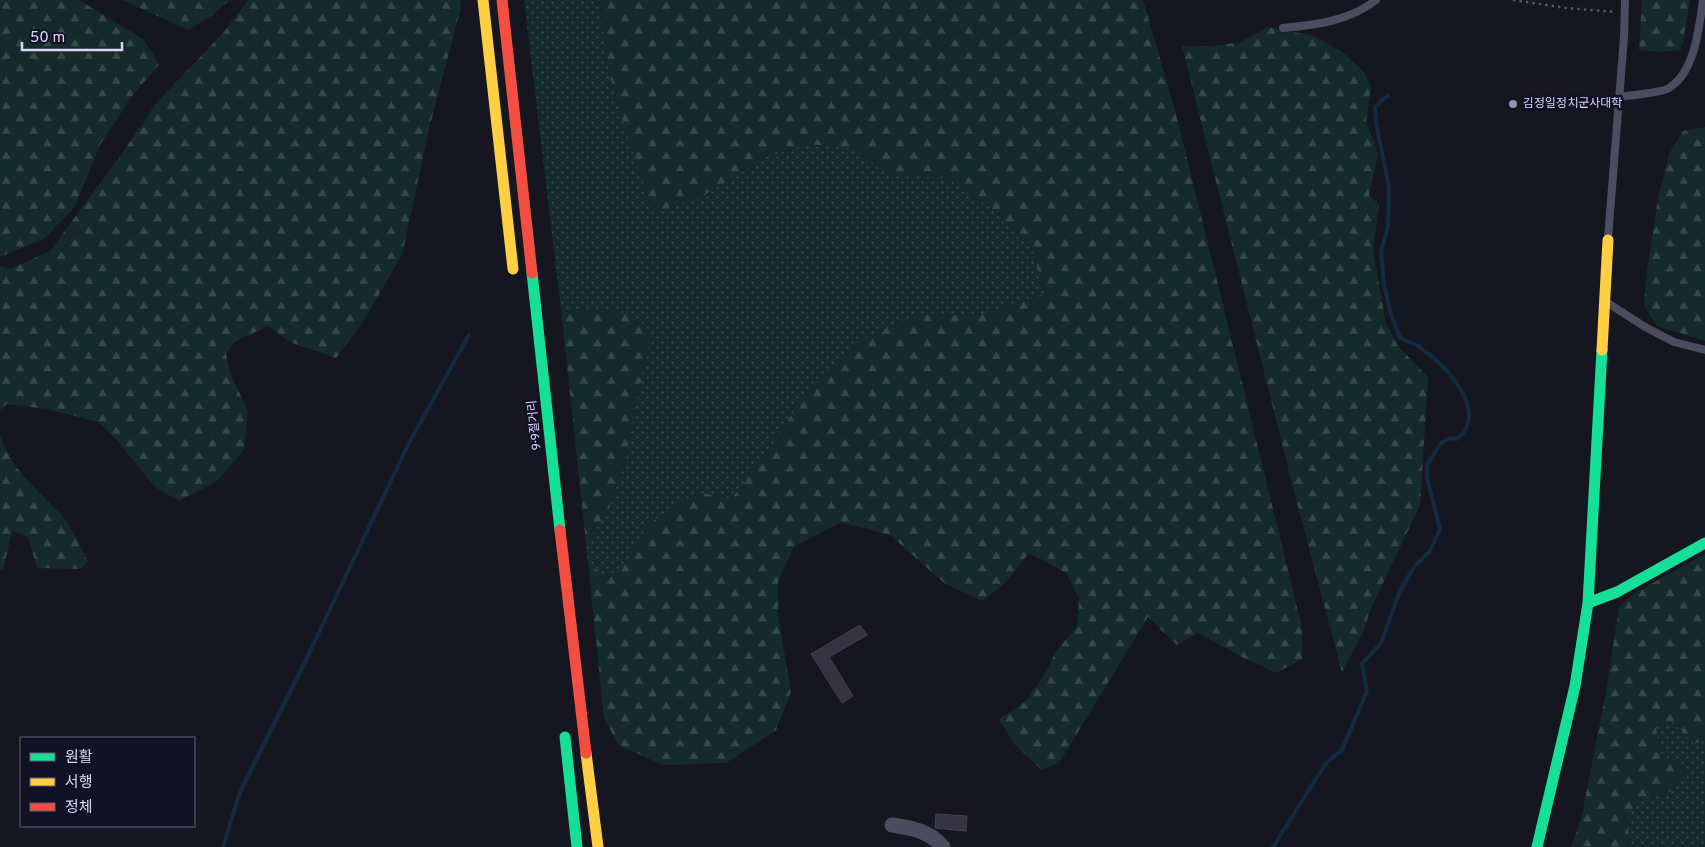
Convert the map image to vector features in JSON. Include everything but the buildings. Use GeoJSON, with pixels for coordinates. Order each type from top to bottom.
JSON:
{"type":"FeatureCollection","features":[{"type":"Feature","properties":{"kind":"main road"},"geometry":{"type":"LineString","coordinates":[[483,0],[514,285]]}},
{"type":"Feature","properties":{"kind":"main road","name":"9·9절거리"},"geometry":{"type":"LineString","coordinates":[[502,0],[572,640],[598,847]]}},
{"type":"Feature","properties":{"kind":"main road"},"geometry":{"type":"LineString","coordinates":[[1537,847],[1575,686],[1588,603],[1608,240]]}},
{"type":"Feature","properties":{"kind":"main road"},"geometry":{"type":"LineString","coordinates":[[1588,603],[1617,592],[1705,543]]}},
{"type":"Feature","properties":{"kind":"main road"},"geometry":{"type":"LineString","coordinates":[[564,721],[577,847]]}},
{"type":"Feature","properties":{"kind":"street"},"geometry":{"type":"LineString","coordinates":[[892,825],[914,828],[930,834],[943,847]]}},
{"type":"Feature","properties":{"kind":"lane"},"geometry":{"type":"LineString","coordinates":[[1283,28],[1344,17],[1376,0]]}},
{"type":"Feature","properties":{"kind":"lane"},"geometry":{"type":"LineString","coordinates":[[1608,240],[1625,0]]}},
{"type":"Feature","properties":{"kind":"lane"},"geometry":{"type":"LineString","coordinates":[[1619,97],[1668,89],[1681,78],[1693,55],[1703,0]]}},
{"type":"Feature","properties":{"kind":"lane"},"geometry":{"type":"LineString","coordinates":[[1604,300],[1645,327],[1674,342],[1705,350]]}},
{"type":"Feature","properties":{"kind":"path"},"geometry":{"type":"LineString","coordinates":[[1513,0],[1566,8],[1625,12]]}},
{"type":"Feature","properties":{"kind":"green space"},"geometry":{"type":"Polygon","coordinates":[[[0,0],[79,0],[143,39],[159,64],[132,96],[100,145],[75,206],[45,238],[0,257],[0,0]]]}},
{"type":"Feature","properties":{"kind":"green space"},"geometry":{"type":"Polygon","coordinates":[[[122,0],[230,0],[211,16],[189,30],[122,0]]]}},
{"type":"Feature","properties":{"kind":"green space"},"geometry":{"type":"Polygon","coordinates":[[[248,0],[460,0],[461,7],[429,129],[402,255],[363,322],[336,358],[290,342],[268,326],[236,341],[226,353],[230,373],[248,411],[244,450],[217,481],[179,501],[155,487],[115,438],[98,422],[47,409],[7,404],[0,410],[0,266],[10,269],[50,251],[121,155],[157,102],[224,32],[248,0]]]}},
{"type":"Feature","properties":{"kind":"green space"},"geometry":{"type":"Polygon","coordinates":[[[524,0],[599,0],[610,77],[703,196],[763,158],[807,144],[853,148],[884,172],[949,179],[991,208],[1032,249],[1044,294],[986,314],[916,315],[762,460],[731,499],[647,525],[622,572],[604,575],[588,563],[586,542],[608,512],[627,450],[637,393],[627,313],[561,310],[524,0]]]}},
{"type":"Feature","properties":{"kind":"green space"},"geometry":{"type":"Polygon","coordinates":[[[599,0],[1143,0],[1176,114],[1302,627],[1302,659],[1276,673],[1198,633],[1177,645],[1148,617],[1059,763],[1042,770],[1014,744],[999,719],[1025,702],[1046,672],[1055,653],[1077,626],[1079,598],[1066,573],[1029,553],[1003,585],[982,601],[944,583],[890,535],[841,522],[794,547],[778,581],[778,614],[791,692],[776,730],[726,763],[663,765],[618,745],[604,718],[588,563],[604,575],[621,572],[647,525],[697,492],[731,499],[762,460],[808,390],[863,339],[916,315],[986,314],[1044,294],[1032,249],[991,208],[949,179],[884,172],[853,148],[807,144],[763,158],[703,196],[651,213],[610,77],[599,0]]]}},
{"type":"Feature","properties":{"kind":"green space"},"geometry":{"type":"Polygon","coordinates":[[[1642,0],[1690,0],[1680,50],[1661,52],[1639,50],[1642,0]]]}},
{"type":"Feature","properties":{"kind":"green space"},"geometry":{"type":"Polygon","coordinates":[[[1267,27],[1314,36],[1342,52],[1363,71],[1371,87],[1366,122],[1378,154],[1369,195],[1379,205],[1373,250],[1386,324],[1398,346],[1428,377],[1420,505],[1372,606],[1363,632],[1342,672],[1297,503],[1182,46],[1213,46],[1241,42],[1267,27]]]}},
{"type":"Feature","properties":{"kind":"green space"},"geometry":{"type":"Polygon","coordinates":[[[1705,127],[1705,341],[1657,326],[1644,306],[1646,278],[1658,199],[1669,154],[1683,131],[1705,127]]]}},
{"type":"Feature","properties":{"kind":"green space"},"geometry":{"type":"Polygon","coordinates":[[[561,310],[627,313],[651,331],[627,450],[608,512],[586,542],[561,310]]]}},
{"type":"Feature","properties":{"kind":"green space"},"geometry":{"type":"Polygon","coordinates":[[[0,435],[18,470],[63,517],[70,527],[88,561],[81,569],[37,568],[28,537],[12,531],[3,570],[0,569],[0,435]]]}},
{"type":"Feature","properties":{"kind":"green space"},"geometry":{"type":"Polygon","coordinates":[[[1705,554],[1705,738],[1695,744],[1673,722],[1656,725],[1659,753],[1686,769],[1672,791],[1640,799],[1628,816],[1629,847],[1571,847],[1581,820],[1606,692],[1619,607],[1638,591],[1705,554]]]}},
{"type":"Feature","properties":{"kind":"green space"},"geometry":{"type":"Polygon","coordinates":[[[1673,722],[1695,744],[1705,738],[1705,847],[1629,847],[1628,816],[1640,799],[1672,791],[1686,769],[1659,753],[1656,725],[1673,722]]]}},
{"type":"Feature","properties":{"kind":"waterway"},"geometry":{"type":"LineString","coordinates":[[1273,847],[1326,763],[1342,750],[1367,691],[1362,664],[1381,643],[1400,591],[1414,567],[1430,551],[1440,529],[1427,478],[1427,465],[1441,443],[1449,438],[1457,439],[1466,428],[1469,415],[1460,388],[1451,376],[1429,354],[1416,345],[1400,338],[1391,314],[1384,285],[1381,251],[1388,227],[1389,187],[1376,123],[1375,107],[1388,95]]}},
{"type":"Feature","properties":{"kind":"waterway"},"geometry":{"type":"LineString","coordinates":[[223,847],[240,792],[304,664],[408,445],[469,335]]}},
{"type":"Feature","properties":{"kind":"traffic: fast"},"geometry":{"type":"LineString","coordinates":[[532,273],[560,530]]}},
{"type":"Feature","properties":{"kind":"traffic: fast"},"geometry":{"type":"LineString","coordinates":[[1537,847],[1575,686],[1588,603],[1602,350]]}},
{"type":"Feature","properties":{"kind":"traffic: fast"},"geometry":{"type":"LineString","coordinates":[[1588,603],[1617,592],[1705,543]]}},
{"type":"Feature","properties":{"kind":"traffic: fast"},"geometry":{"type":"LineString","coordinates":[[565,737],[577,847]]}},
{"type":"Feature","properties":{"kind":"traffic: slow"},"geometry":{"type":"LineString","coordinates":[[483,0],[513,269]]}},
{"type":"Feature","properties":{"kind":"traffic: slow"},"geometry":{"type":"LineString","coordinates":[[1602,350],[1608,240]]}},
{"type":"Feature","properties":{"kind":"traffic: slow"},"geometry":{"type":"LineString","coordinates":[[586,753],[598,847]]}},
{"type":"Feature","properties":{"kind":"traffic: jam"},"geometry":{"type":"LineString","coordinates":[[502,0],[532,273]]}},
{"type":"Feature","properties":{"kind":"traffic: jam"},"geometry":{"type":"LineString","coordinates":[[560,530],[586,753]]}},
{"type":"Feature","properties":{"kind":"place","name":"김정일정치군사대학"},"geometry":{"type":"Point","coordinates":[1513,104]}}]}
